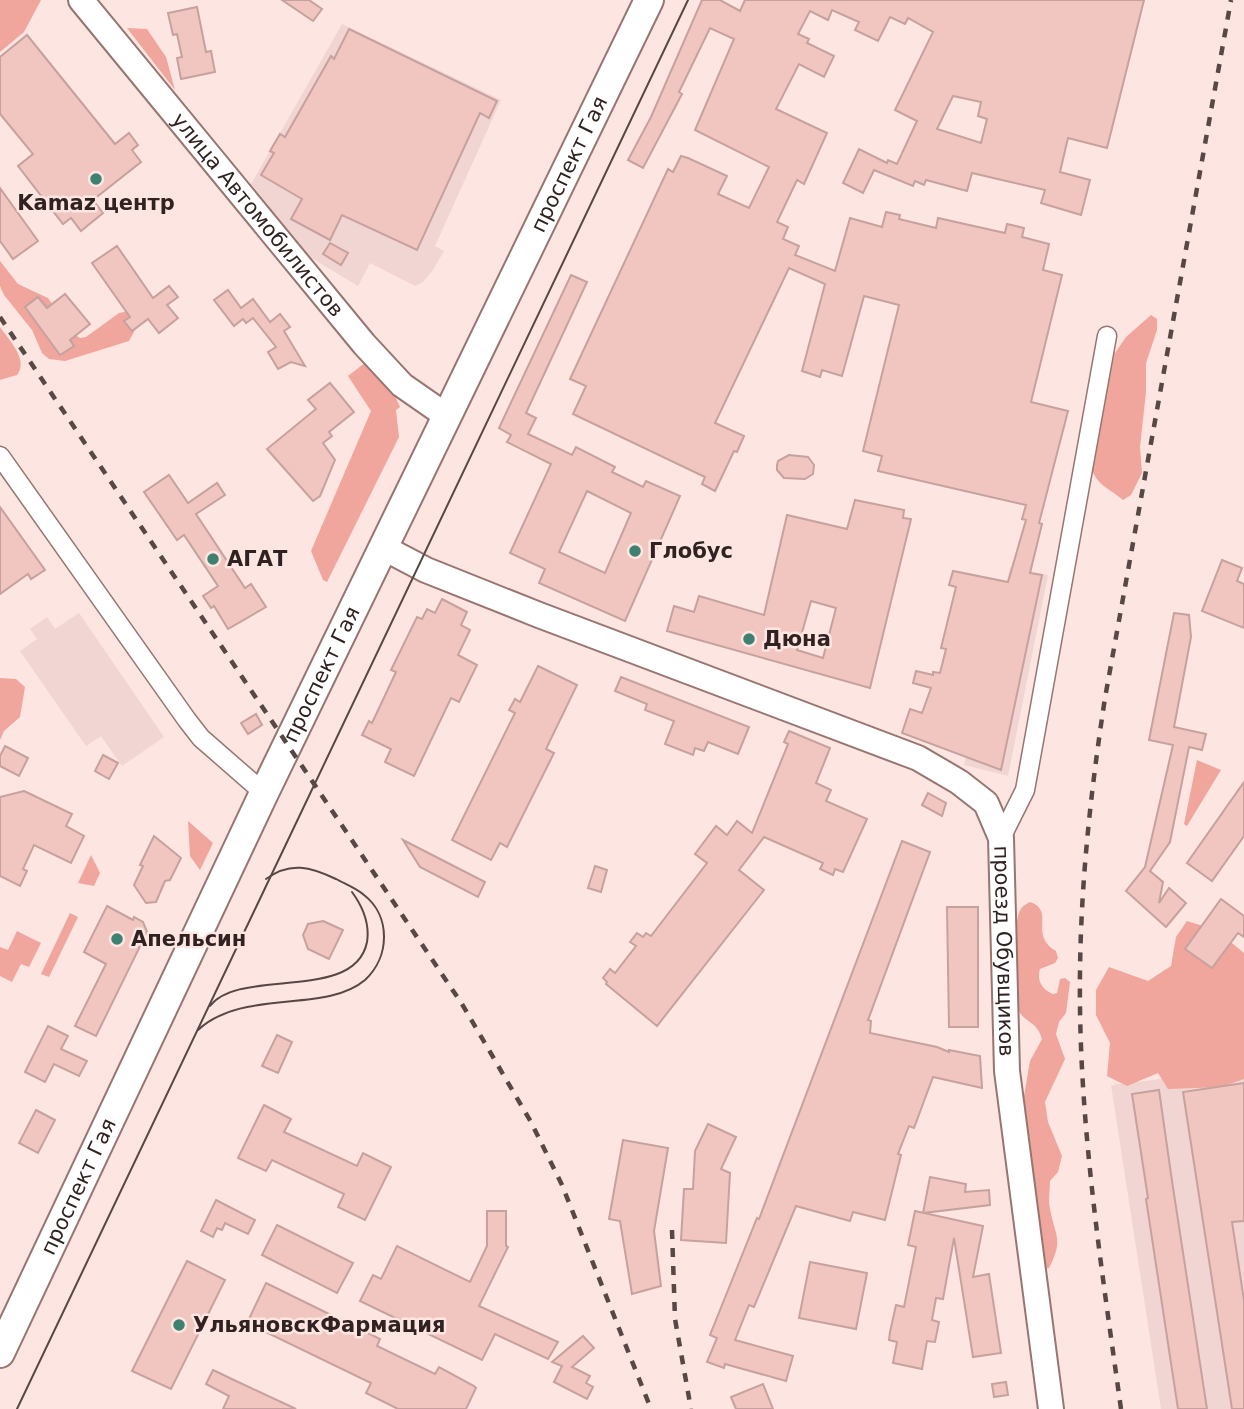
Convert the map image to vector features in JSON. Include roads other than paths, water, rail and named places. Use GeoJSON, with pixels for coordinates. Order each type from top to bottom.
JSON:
{"type":"FeatureCollection","features":[{"type":"Feature","properties":{"kind":"main road","name":"проспект Гая"},"geometry":{"type":"LineString","coordinates":[[0,1353],[264,793],[649,0]]}},
{"type":"Feature","properties":{"kind":"street","name":"улица Автомобилистов"},"geometry":{"type":"LineString","coordinates":[[82,0],[364,344],[402,385],[448,417]]}},
{"type":"Feature","properties":{"kind":"street","name":"проезд Обувщиков"},"geometry":{"type":"LineString","coordinates":[[1051,1409],[1007,1071],[1001,838],[1025,790],[1107,336]]}},
{"type":"Feature","properties":{"kind":"street"},"geometry":{"type":"LineString","coordinates":[[0,456],[201,738],[264,793]]}},
{"type":"Feature","properties":{"kind":"street"},"geometry":{"type":"LineString","coordinates":[[384,548],[426,570],[539,615],[918,758],[959,782],[985,803],[1001,838]]}},
{"type":"Feature","properties":{"kind":"tram line"},"geometry":{"type":"LineString","coordinates":[[17,1409],[688,0]]}},
{"type":"Feature","properties":{"kind":"tram line"},"geometry":{"type":"LineString","coordinates":[[198,1030],[216,1017],[237,1009],[306,1000],[348,990],[365,980],[379,960],[383,949],[383,925],[373,904],[361,893],[309,869],[292,868],[266,879]]}},
{"type":"Feature","properties":{"kind":"tram line"},"geometry":{"type":"LineString","coordinates":[[210,1006],[225,995],[245,988],[320,979],[341,972],[358,961],[367,942],[367,928],[362,909],[352,892]]}},
{"type":"Feature","properties":{"kind":"railway"},"geometry":{"type":"LineString","coordinates":[[1121,1409],[1092,1191],[1083,1082],[1080,972],[1085,869],[1105,698],[1231,0]]}},
{"type":"Feature","properties":{"kind":"railway"},"geometry":{"type":"LineString","coordinates":[[0,317],[462,1004],[531,1122],[562,1185],[651,1409]]}},
{"type":"Feature","properties":{"kind":"railway"},"geometry":{"type":"LineString","coordinates":[[672,1230],[675,1319],[691,1409]]}},
{"type":"Feature","properties":{"kind":"place","name":"Kamaz центр"},"geometry":{"type":"Point","coordinates":[96,179]}},
{"type":"Feature","properties":{"kind":"place","name":"Глобус"},"geometry":{"type":"Point","coordinates":[635,551]}},
{"type":"Feature","properties":{"kind":"place","name":"АГАТ"},"geometry":{"type":"Point","coordinates":[213,559]}},
{"type":"Feature","properties":{"kind":"place","name":"Дюна"},"geometry":{"type":"Point","coordinates":[749,639]}},
{"type":"Feature","properties":{"kind":"place","name":"Апельсин"},"geometry":{"type":"Point","coordinates":[117,939]}},
{"type":"Feature","properties":{"kind":"place","name":"УльяновскФармация"},"geometry":{"type":"Point","coordinates":[179,1325]}}]}
